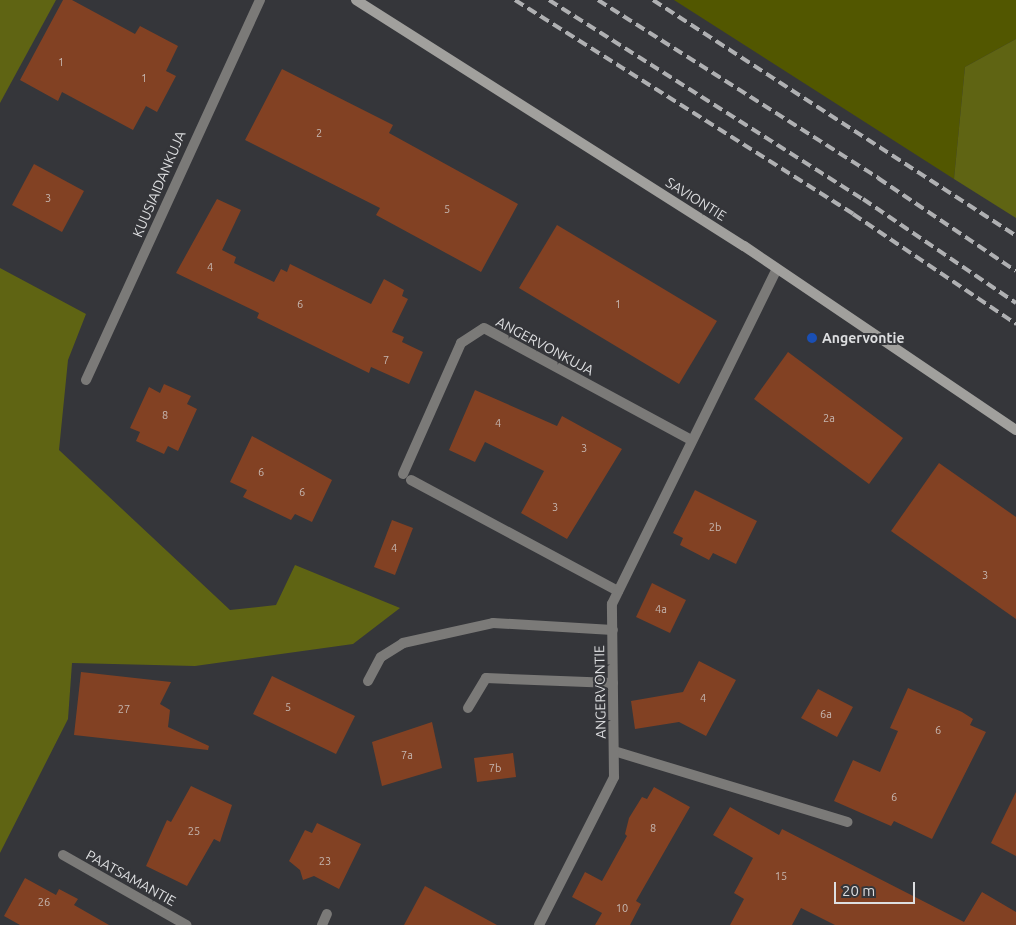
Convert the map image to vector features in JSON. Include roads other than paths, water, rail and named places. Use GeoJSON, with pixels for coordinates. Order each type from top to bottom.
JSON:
{"type":"FeatureCollection","features":[{"type":"Feature","properties":{"kind":"main road","name":"SAVIONTIE"},"geometry":{"type":"LineString","coordinates":[[356,0],[777,269],[1016,430]]}},
{"type":"Feature","properties":{"kind":"street","name":"KUUSIAIDANKUJA"},"geometry":{"type":"LineString","coordinates":[[86,380],[260,0]]}},
{"type":"Feature","properties":{"kind":"street","name":"ANGERVONTIE"},"geometry":{"type":"LineString","coordinates":[[539,925],[614,777],[612,604],[691,440],[777,269]]}},
{"type":"Feature","properties":{"kind":"street","name":"ANGERVONKUJA"},"geometry":{"type":"LineString","coordinates":[[618,591],[407,477],[461,343],[484,328],[691,440]]}},
{"type":"Feature","properties":{"kind":"street"},"geometry":{"type":"LineString","coordinates":[[368,681],[381,658],[403,643],[493,623],[612,630]]}},
{"type":"Feature","properties":{"kind":"street"},"geometry":{"type":"LineString","coordinates":[[468,708],[486,678],[613,683]]}},
{"type":"Feature","properties":{"kind":"street"},"geometry":{"type":"LineString","coordinates":[[614,751],[847,822]]}},
{"type":"Feature","properties":{"kind":"street","name":"PAATSAMANTIE"},"geometry":{"type":"LineString","coordinates":[[63,856],[186,925]]}},
{"type":"Feature","properties":{"kind":"street"},"geometry":{"type":"LineString","coordinates":[[322,925],[327,914]]}},
{"type":"Feature","properties":{"kind":"railway"},"geometry":{"type":"LineString","coordinates":[[515,0],[853,214],[1016,324]]}},
{"type":"Feature","properties":{"kind":"railway"},"geometry":{"type":"LineString","coordinates":[[549,0],[863,199],[1016,303]]}},
{"type":"Feature","properties":{"kind":"railway"},"geometry":{"type":"LineString","coordinates":[[598,0],[878,178],[1016,271]]}},
{"type":"Feature","properties":{"kind":"railway"},"geometry":{"type":"LineString","coordinates":[[653,0],[1016,236]]}},
{"type":"Feature","properties":{"kind":"place","name":"Angervontie"},"geometry":{"type":"Point","coordinates":[812,338]}}]}
